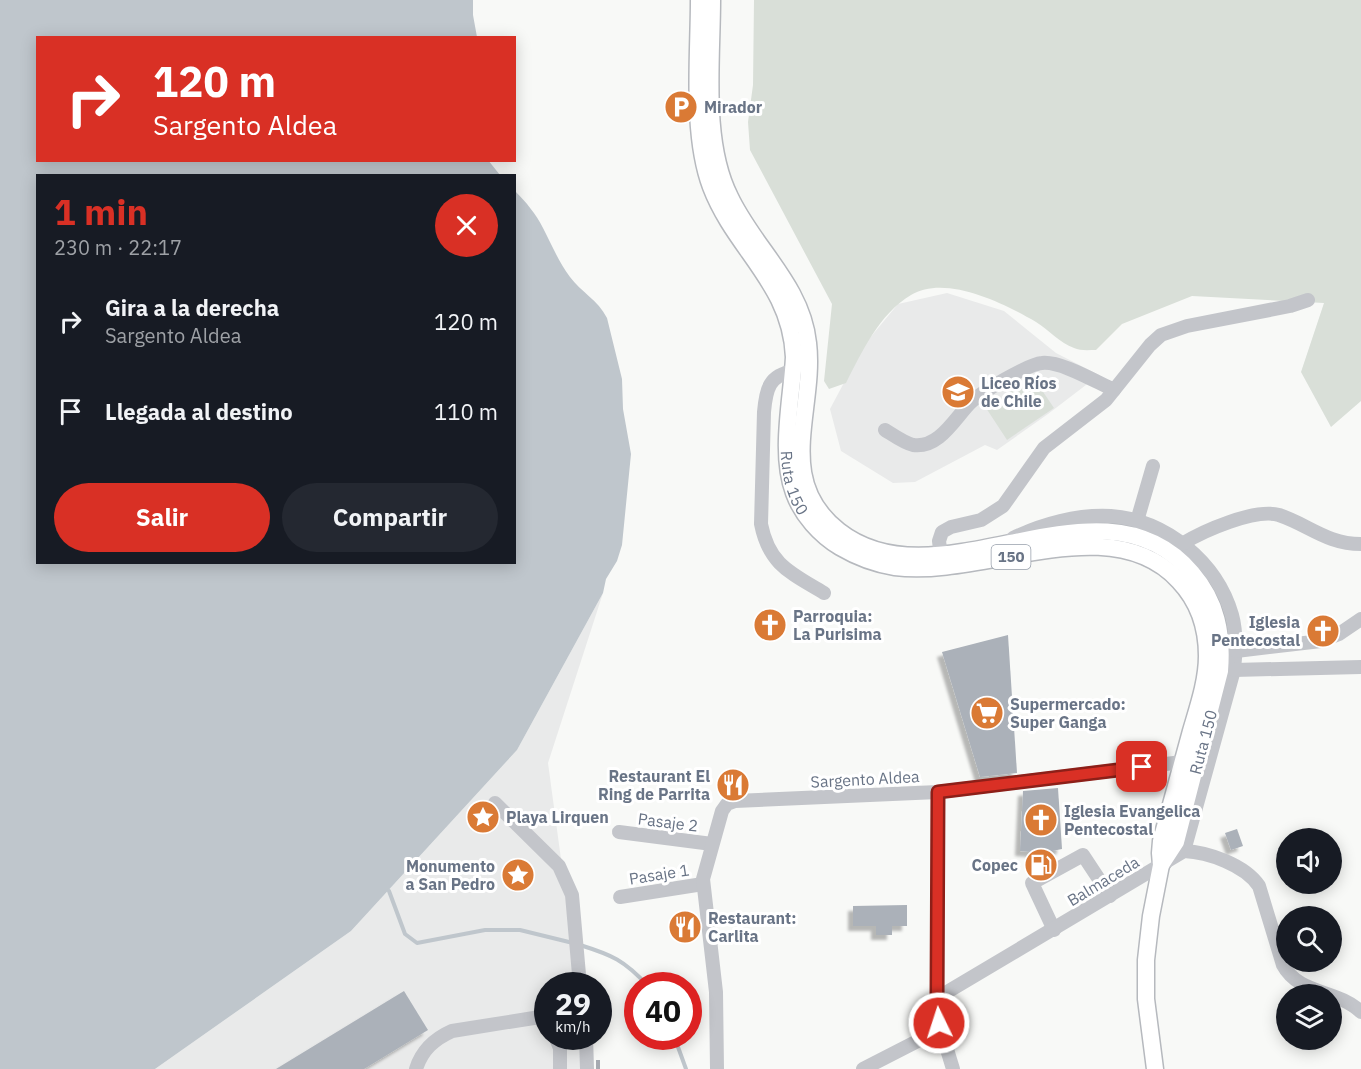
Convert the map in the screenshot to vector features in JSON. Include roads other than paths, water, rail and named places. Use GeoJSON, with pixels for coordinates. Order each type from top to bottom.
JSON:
{"type":"FeatureCollection","features":[{"type":"Feature","properties":{"kind":"main road","name":"Ruta 150"},"geometry":{"type":"LineString","coordinates":[[699,0],[699,127],[706,171],[724,214],[782,301],[792,330],[794,371],[788,469],[794,492],[809,520],[836,545],[870,561],[896,567],[1098,547],[1135,552],[1166,569],[1182,584],[1195,602],[1203,622],[1207,657],[1203,687],[1161,841],[1161,865]]}},
{"type":"Feature","properties":{"kind":"main road","name":"Ruta 150"},"geometry":{"type":"LineString","coordinates":[[711,0],[711,122],[718,167],[726,190],[738,212],[792,290],[801,311],[807,334],[809,361],[801,449],[802,472],[809,492],[831,525],[861,545],[874,550],[942,561],[998,545],[1078,532],[1125,535],[1155,544],[1177,558],[1195,576],[1208,596],[1221,634],[1219,678],[1176,842],[1161,865]]}},
{"type":"Feature","properties":{"kind":"main road","name":"150"},"geometry":{"type":"LineString","coordinates":[[1155,1069],[1146,999],[1146,960],[1151,916],[1161,865]]}},
{"type":"Feature","properties":{"kind":"street"},"geometry":{"type":"LineString","coordinates":[[942,561],[939,541],[945,530],[981,519],[1003,506],[1044,448],[1056,436],[1101,404],[1150,345],[1166,332],[1308,300]]}},
{"type":"Feature","properties":{"kind":"street"},"geometry":{"type":"LineString","coordinates":[[885,430],[910,445],[921,445],[936,439],[956,422],[970,404],[982,394],[1031,365],[1043,362],[1059,365],[1114,390]]}},
{"type":"Feature","properties":{"kind":"street"},"geometry":{"type":"LineString","coordinates":[[794,371],[782,373],[773,379],[766,395],[761,524],[765,542],[771,554],[788,571],[824,593]]}},
{"type":"Feature","properties":{"kind":"street"},"geometry":{"type":"LineString","coordinates":[[1137,521],[1153,466]]}},
{"type":"Feature","properties":{"kind":"street"},"geometry":{"type":"LineString","coordinates":[[1182,544],[1217,526],[1270,513],[1329,539],[1361,544]]}},
{"type":"Feature","properties":{"kind":"street"},"geometry":{"type":"LineString","coordinates":[[998,545],[1041,527],[1078,518],[1109,516],[1137,521],[1160,530],[1182,544],[1204,563],[1223,593],[1232,616],[1236,651],[1234,670],[1184,851],[1216,857],[1251,876],[1258,886],[1283,964],[1289,975],[1306,987],[1346,1000],[1361,1012]]}},
{"type":"Feature","properties":{"kind":"street"},"geometry":{"type":"LineString","coordinates":[[1236,651],[1321,641],[1339,634],[1361,619]]}},
{"type":"Feature","properties":{"kind":"street"},"geometry":{"type":"LineString","coordinates":[[1234,670],[1361,667]]}},
{"type":"Feature","properties":{"kind":"street","name":"Sargento Aldea"},"geometry":{"type":"LineString","coordinates":[[712,844],[722,811],[727,804],[735,801],[938,792],[1182,762]]}},
{"type":"Feature","properties":{"kind":"street"},"geometry":{"type":"LineString","coordinates":[[938,792],[937,998],[941,1029],[953,1069]]}},
{"type":"Feature","properties":{"kind":"street"},"geometry":{"type":"LineString","coordinates":[[495,803],[559,866],[572,895],[576,916],[579,972]]}},
{"type":"Feature","properties":{"kind":"street","name":"Pasaje 2"},"geometry":{"type":"LineString","coordinates":[[620,832],[712,844]]}},
{"type":"Feature","properties":{"kind":"street"},"geometry":{"type":"LineString","coordinates":[[712,844],[703,874],[703,884],[716,992],[717,1069]]}},
{"type":"Feature","properties":{"kind":"street","name":"Balmaceda"},"geometry":{"type":"LineString","coordinates":[[937,998],[1184,851]]}},
{"type":"Feature","properties":{"kind":"street"},"geometry":{"type":"LineString","coordinates":[[1054,930],[1032,883],[1083,855],[1110,896]]}},
{"type":"Feature","properties":{"kind":"street","name":"Pasaje 1"},"geometry":{"type":"LineString","coordinates":[[620,897],[703,884]]}},
{"type":"Feature","properties":{"kind":"street"},"geometry":{"type":"LineString","coordinates":[[416,1069],[419,1057],[430,1044],[452,1031],[534,1018]]}},
{"type":"Feature","properties":{"kind":"street"},"geometry":{"type":"LineString","coordinates":[[863,1069],[941,1029]]}},
{"type":"Feature","properties":{"kind":"street"},"geometry":{"type":"LineString","coordinates":[[560,1050],[560,1069]]}},
{"type":"Feature","properties":{"kind":"street"},"geometry":{"type":"LineString","coordinates":[[586,1050],[587,1069]]}},
{"type":"Feature","properties":{"kind":"waterway"},"geometry":{"type":"LineString","coordinates":[[389,891],[405,934],[417,943],[485,930],[520,930],[573,943]]}},
{"type":"Feature","properties":{"kind":"waterway"},"geometry":{"type":"LineString","coordinates":[[580,945],[601,952],[634,972]]}},
{"type":"Feature","properties":{"kind":"waterway"},"geometry":{"type":"LineString","coordinates":[[679,1050],[686,1069]]}},
{"type":"Feature","properties":{"kind":"railway"},"geometry":{"type":"LineString","coordinates":[[598,1058],[598,1069]]}},
{"type":"Feature","properties":{"kind":"place","name":"Mirador"},"geometry":{"type":"Point","coordinates":[681,107]}},
{"type":"Feature","properties":{"kind":"place","name":"Liceo Ríos de Chile"},"geometry":{"type":"Point","coordinates":[958,392]}},
{"type":"Feature","properties":{"kind":"place","name":"Parroquia: La Purisima"},"geometry":{"type":"Point","coordinates":[770,625]}},
{"type":"Feature","properties":{"kind":"place","name":"Iglesia Pentecostal"},"geometry":{"type":"Point","coordinates":[1323,631]}},
{"type":"Feature","properties":{"kind":"place","name":"Supermercado: Super Ganga"},"geometry":{"type":"Point","coordinates":[987,713]}},
{"type":"Feature","properties":{"kind":"place","name":"Restaurant El Ring de Parrita"},"geometry":{"type":"Point","coordinates":[733,785]}},
{"type":"Feature","properties":{"kind":"place","name":"Playa Lirquen"},"geometry":{"type":"Point","coordinates":[483,817]}},
{"type":"Feature","properties":{"kind":"place","name":"Iglesia Evangelica Pentecostal"},"geometry":{"type":"Point","coordinates":[1041,820]}},
{"type":"Feature","properties":{"kind":"place","name":"Copec"},"geometry":{"type":"Point","coordinates":[1041,865]}},
{"type":"Feature","properties":{"kind":"place","name":"Monumento a San Pedro"},"geometry":{"type":"Point","coordinates":[518,875]}},
{"type":"Feature","properties":{"kind":"place","name":"Restaurant: Carlita"},"geometry":{"type":"Point","coordinates":[685,927]}}]}
